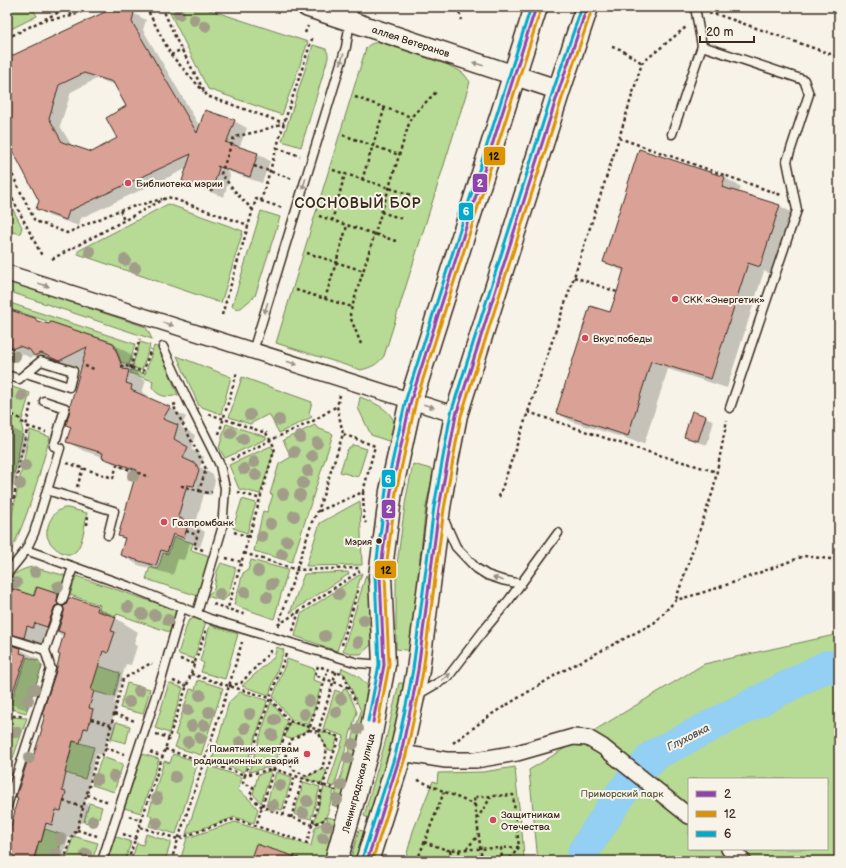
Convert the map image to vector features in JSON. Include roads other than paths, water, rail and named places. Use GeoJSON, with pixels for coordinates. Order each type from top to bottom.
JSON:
{"type":"FeatureCollection","features":[{"type":"Feature","properties":{"kind":"main road","name":"Ленинградская улица"},"geometry":{"type":"LineString","coordinates":[[336,861],[369,744],[384,665],[380,576],[391,490],[411,400],[536,7]]}},
{"type":"Feature","properties":{"kind":"main road"},"geometry":{"type":"LineString","coordinates":[[367,861],[401,753],[413,697],[418,670],[439,508],[456,415],[559,90],[587,7]]}},
{"type":"Feature","properties":{"kind":"main road"},"geometry":{"type":"LineString","coordinates":[[384,665],[418,670]]}},
{"type":"Feature","properties":{"kind":"street","name":"аллея Ветеранов"},"geometry":{"type":"LineString","coordinates":[[307,7],[352,14],[515,76],[559,90]]}},
{"type":"Feature","properties":{"kind":"street"},"geometry":{"type":"LineString","coordinates":[[7,273],[456,415]]}},
{"type":"Feature","properties":{"kind":"street"},"geometry":{"type":"LineString","coordinates":[[401,753],[446,760],[476,760],[517,753],[573,737],[588,738],[603,747],[688,815]]}},
{"type":"Feature","properties":{"kind":"street"},"geometry":{"type":"LineString","coordinates":[[730,850],[743,861]]}},
{"type":"Feature","properties":{"kind":"lane"},"geometry":{"type":"LineString","coordinates":[[672,134],[702,46],[695,7]]}},
{"type":"Feature","properties":{"kind":"lane"},"geometry":{"type":"LineString","coordinates":[[253,351],[346,47],[352,14]]}},
{"type":"Feature","properties":{"kind":"lane"},"geometry":{"type":"LineString","coordinates":[[702,46],[804,80],[809,94],[787,161],[797,210],[730,408]]}},
{"type":"Feature","properties":{"kind":"lane"},"geometry":{"type":"LineString","coordinates":[[163,346],[187,399],[220,465],[225,488],[222,529],[197,613]]}},
{"type":"Feature","properties":{"kind":"lane"},"geometry":{"type":"LineString","coordinates":[[7,375],[19,379],[41,360],[73,371],[69,387],[26,373]]}},
{"type":"Feature","properties":{"kind":"lane"},"geometry":{"type":"LineString","coordinates":[[7,574],[26,550],[34,533],[60,448],[54,446],[65,408],[44,401]]}},
{"type":"Feature","properties":{"kind":"lane"},"geometry":{"type":"LineString","coordinates":[[47,490],[114,511],[108,535]]}},
{"type":"Feature","properties":{"kind":"lane"},"geometry":{"type":"LineString","coordinates":[[439,508],[456,547],[476,568],[487,575],[521,584]]}},
{"type":"Feature","properties":{"kind":"lane"},"geometry":{"type":"LineString","coordinates":[[413,697],[448,678],[521,584],[558,533]]}},
{"type":"Feature","properties":{"kind":"lane"},"geometry":{"type":"LineString","coordinates":[[26,550],[133,588],[210,619],[358,663],[384,665]]}},
{"type":"Feature","properties":{"kind":"lane"},"geometry":{"type":"LineString","coordinates":[[62,601],[73,567]]}},
{"type":"Feature","properties":{"kind":"lane"},"geometry":{"type":"LineString","coordinates":[[102,861],[135,758],[148,728],[182,607]]}},
{"type":"Feature","properties":{"kind":"lane"},"geometry":{"type":"LineString","coordinates":[[7,806],[51,669],[45,650],[59,610]]}},
{"type":"Feature","properties":{"kind":"lane"},"geometry":{"type":"LineString","coordinates":[[7,638],[45,650]]}},
{"type":"Feature","properties":{"kind":"waterway","name":"Глуховка"},"geometry":{"type":"LineString","coordinates":[[582,861],[583,852],[622,792],[654,755],[827,666],[839,669]]}},
{"type":"Feature","properties":{"kind":"place","name":"Библиотека мэрии"},"geometry":{"type":"Point","coordinates":[128,183]}},
{"type":"Feature","properties":{"kind":"place","name":"СКК «Энергетик»"},"geometry":{"type":"Point","coordinates":[675,299]}},
{"type":"Feature","properties":{"kind":"place","name":"Вкус победы"},"geometry":{"type":"Point","coordinates":[585,338]}},
{"type":"Feature","properties":{"kind":"place","name":"Газпромбанк"},"geometry":{"type":"Point","coordinates":[164,522]}},
{"type":"Feature","properties":{"kind":"place","name":"Мэрия"},"geometry":{"type":"Point","coordinates":[379,541]}},
{"type":"Feature","properties":{"kind":"place","name":"Памятник жертвам радиационных аварий"},"geometry":{"type":"Point","coordinates":[307,754]}},
{"type":"Feature","properties":{"kind":"place","name":"Защитникам Отечества"},"geometry":{"type":"Point","coordinates":[493,820]}},
{"type":"Feature","properties":{"kind":"district","name":"СОСНОВЫЙ БОР"},"geometry":{"type":"Point","coordinates":[358,203]}},
{"type":"Feature","properties":{"kind":"park label","name":"Приморский парк"},"geometry":{"type":"Point","coordinates":[622,793]}}]}
